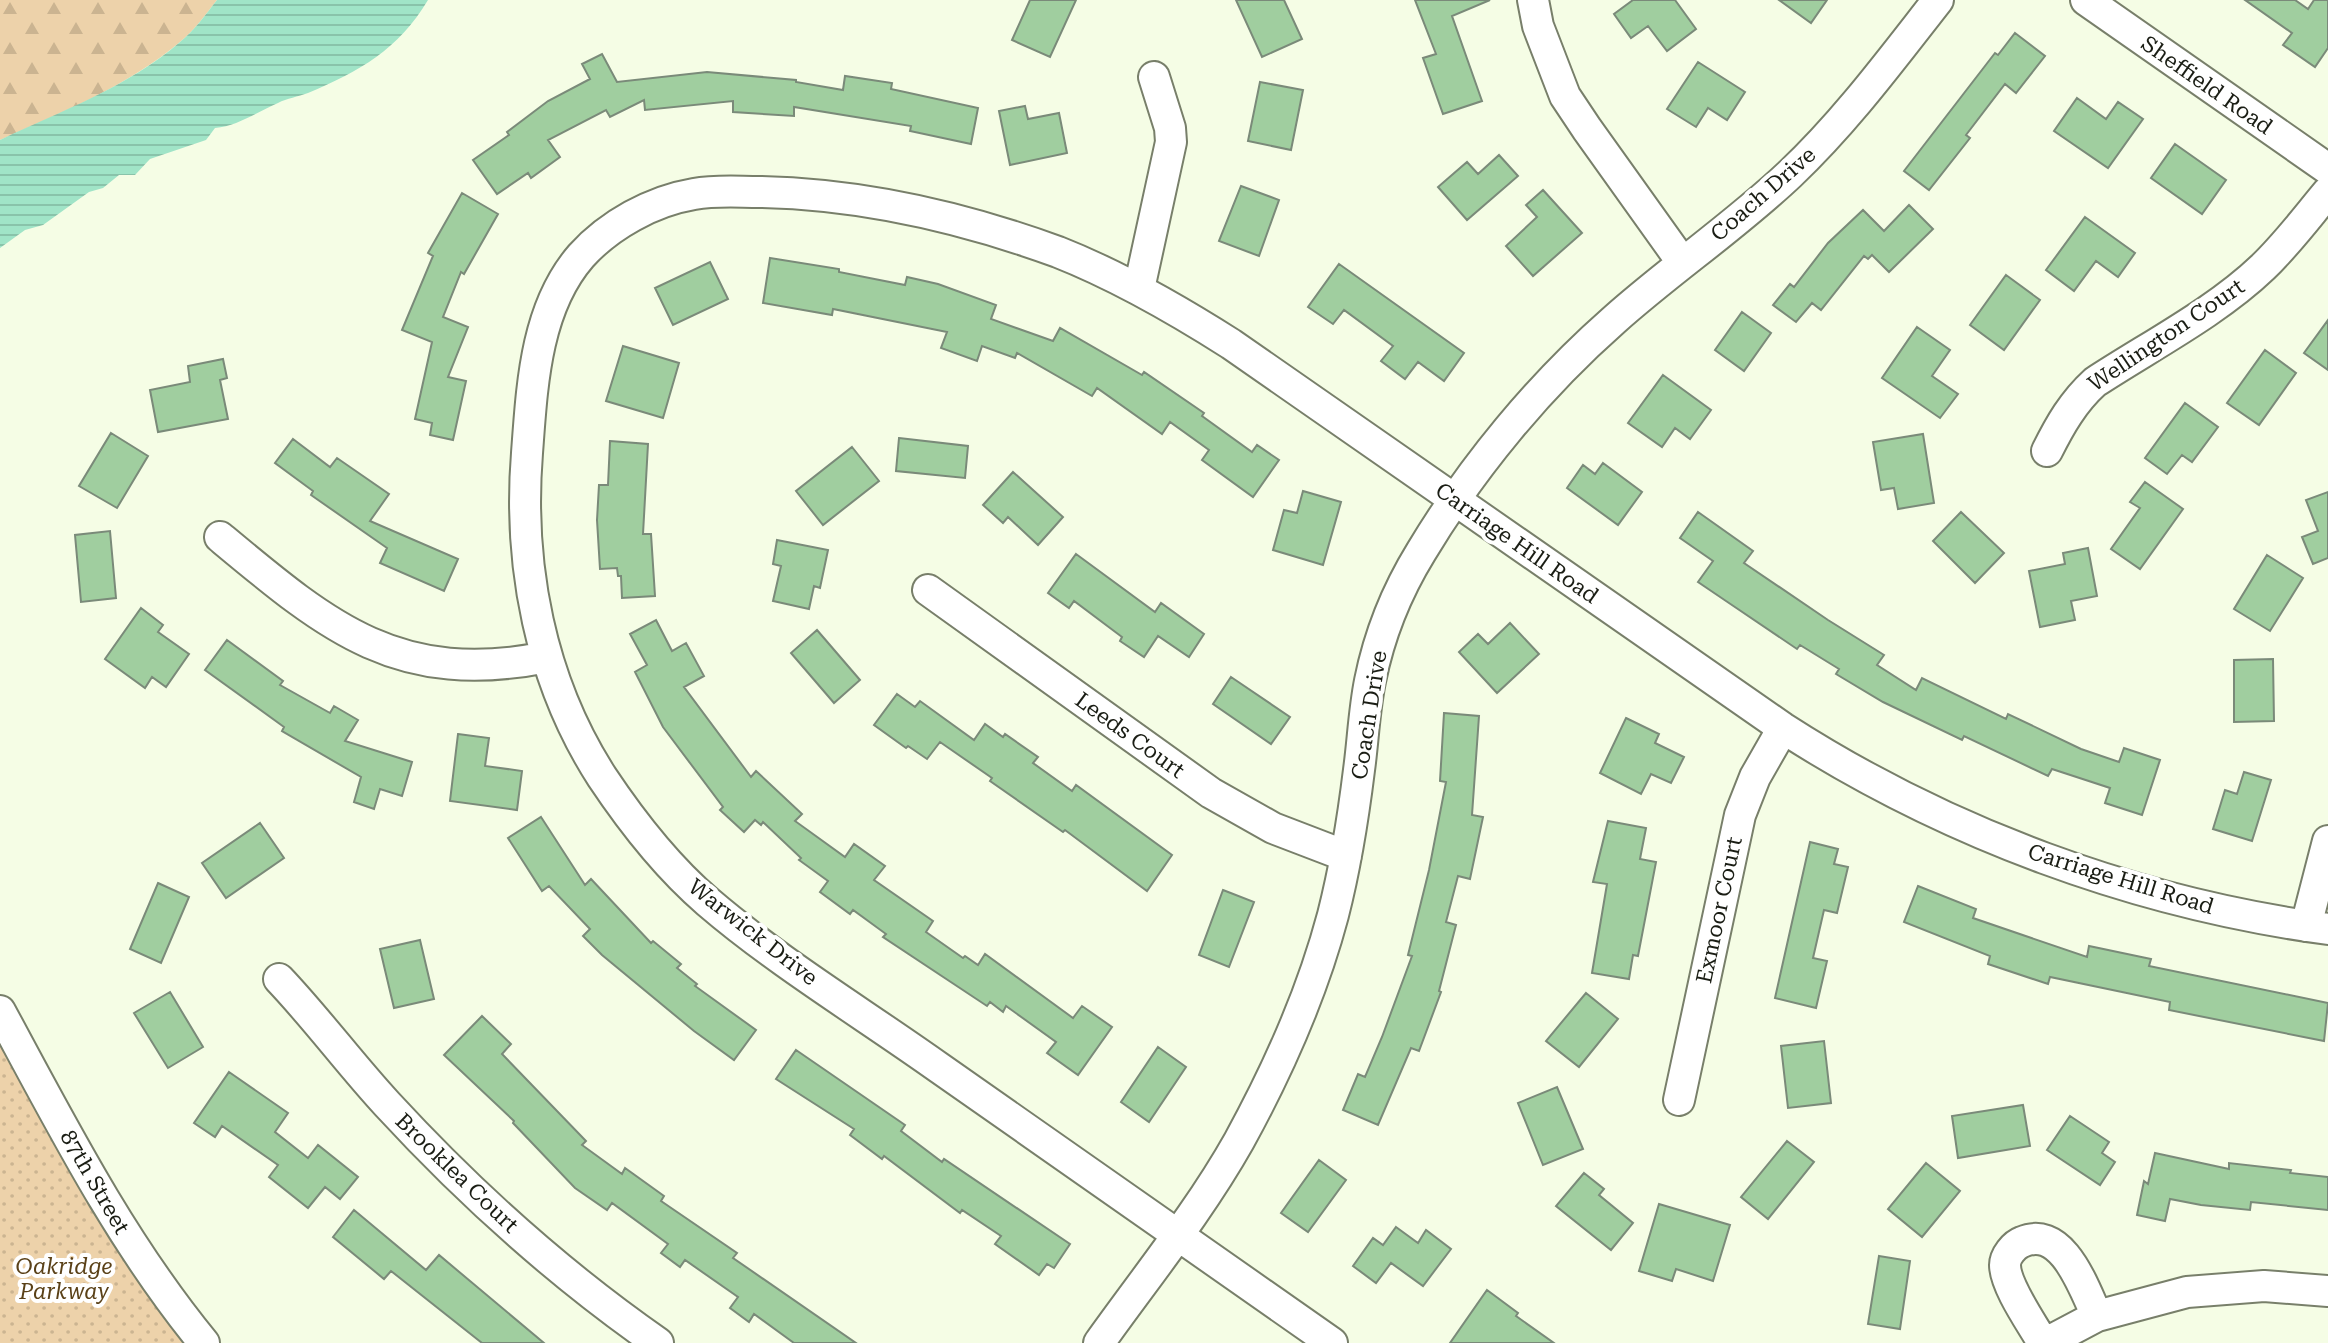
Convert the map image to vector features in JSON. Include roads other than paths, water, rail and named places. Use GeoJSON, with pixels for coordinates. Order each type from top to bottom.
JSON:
{"type":"FeatureCollection","features":[{"type":"Feature","properties":{"kind":"street"},"geometry":{"type":"LineString","coordinates":[[1533,0],[1538,26],[1565,96],[1682,262]]}},
{"type":"Feature","properties":{"kind":"street","name":"Coach Drive"},"geometry":{"type":"LineString","coordinates":[[1099,1343],[1237,1143],[1274,1072],[1307,996],[1346,856],[1360,769],[1365,711],[1377,652],[1391,611],[1419,555],[1490,452],[1549,384],[1611,323],[1682,262],[1743,217],[1828,135],[1938,0]]}},
{"type":"Feature","properties":{"kind":"street","name":"Sheffield Road"},"geometry":{"type":"LineString","coordinates":[[2086,0],[2328,169]]}},
{"type":"Feature","properties":{"kind":"street"},"geometry":{"type":"LineString","coordinates":[[1139,289],[1171,142],[1170,128],[1154,77]]}},
{"type":"Feature","properties":{"kind":"street","name":"Wellington Court"},"geometry":{"type":"LineString","coordinates":[[2047,451],[2063,419],[2080,395],[2095,382],[2229,295],[2261,269],[2328,192]]}},
{"type":"Feature","properties":{"kind":"street","name":"Carriage Hill Road"},"geometry":{"type":"LineString","coordinates":[[700,193],[787,193],[873,202],[937,214],[1062,254],[1139,289],[1231,344],[1783,728],[1899,795],[2027,852],[2085,873],[2143,890],[2317,927]]}},
{"type":"Feature","properties":{"kind":"street","name":"Warwick Drive"},"geometry":{"type":"LineString","coordinates":[[700,193],[640,212],[600,237],[570,271],[546,324],[537,357],[524,514],[538,628],[567,712],[598,771],[649,841],[709,903],[777,954],[1332,1343]]}},
{"type":"Feature","properties":{"kind":"street"},"geometry":{"type":"LineString","coordinates":[[220,537],[308,607],[355,637],[398,655],[460,666],[516,663],[547,657]]}},
{"type":"Feature","properties":{"kind":"street","name":"Leeds Court"},"geometry":{"type":"LineString","coordinates":[[928,590],[1211,793],[1273,828],[1346,856]]}},
{"type":"Feature","properties":{"kind":"street","name":"Exmoor Court"},"geometry":{"type":"LineString","coordinates":[[1679,1100],[1740,815],[1755,777],[1783,728]]}},
{"type":"Feature","properties":{"kind":"street"},"geometry":{"type":"LineString","coordinates":[[2317,927],[2328,841]]}},
{"type":"Feature","properties":{"kind":"street","name":"Brooklea Court"},"geometry":{"type":"LineString","coordinates":[[279,979],[384,1101],[483,1202],[602,1304],[658,1343]]}},
{"type":"Feature","properties":{"kind":"street","name":"87th Street"},"geometry":{"type":"LineString","coordinates":[[0,1011],[106,1205],[147,1268],[204,1343]]}},
{"type":"Feature","properties":{"kind":"street"},"geometry":{"type":"LineString","coordinates":[[2097,1316],[2070,1261],[2061,1251],[2042,1239],[2030,1239],[2019,1243],[2010,1252],[2005,1265],[2013,1290],[2044,1343],[2097,1316],[2187,1292],[2235,1287],[2328,1291]]}},
{"type":"Feature","properties":{"kind":"park label","name":"Oakridge Parkway"},"geometry":{"type":"Point","coordinates":[64,1278]}}]}
